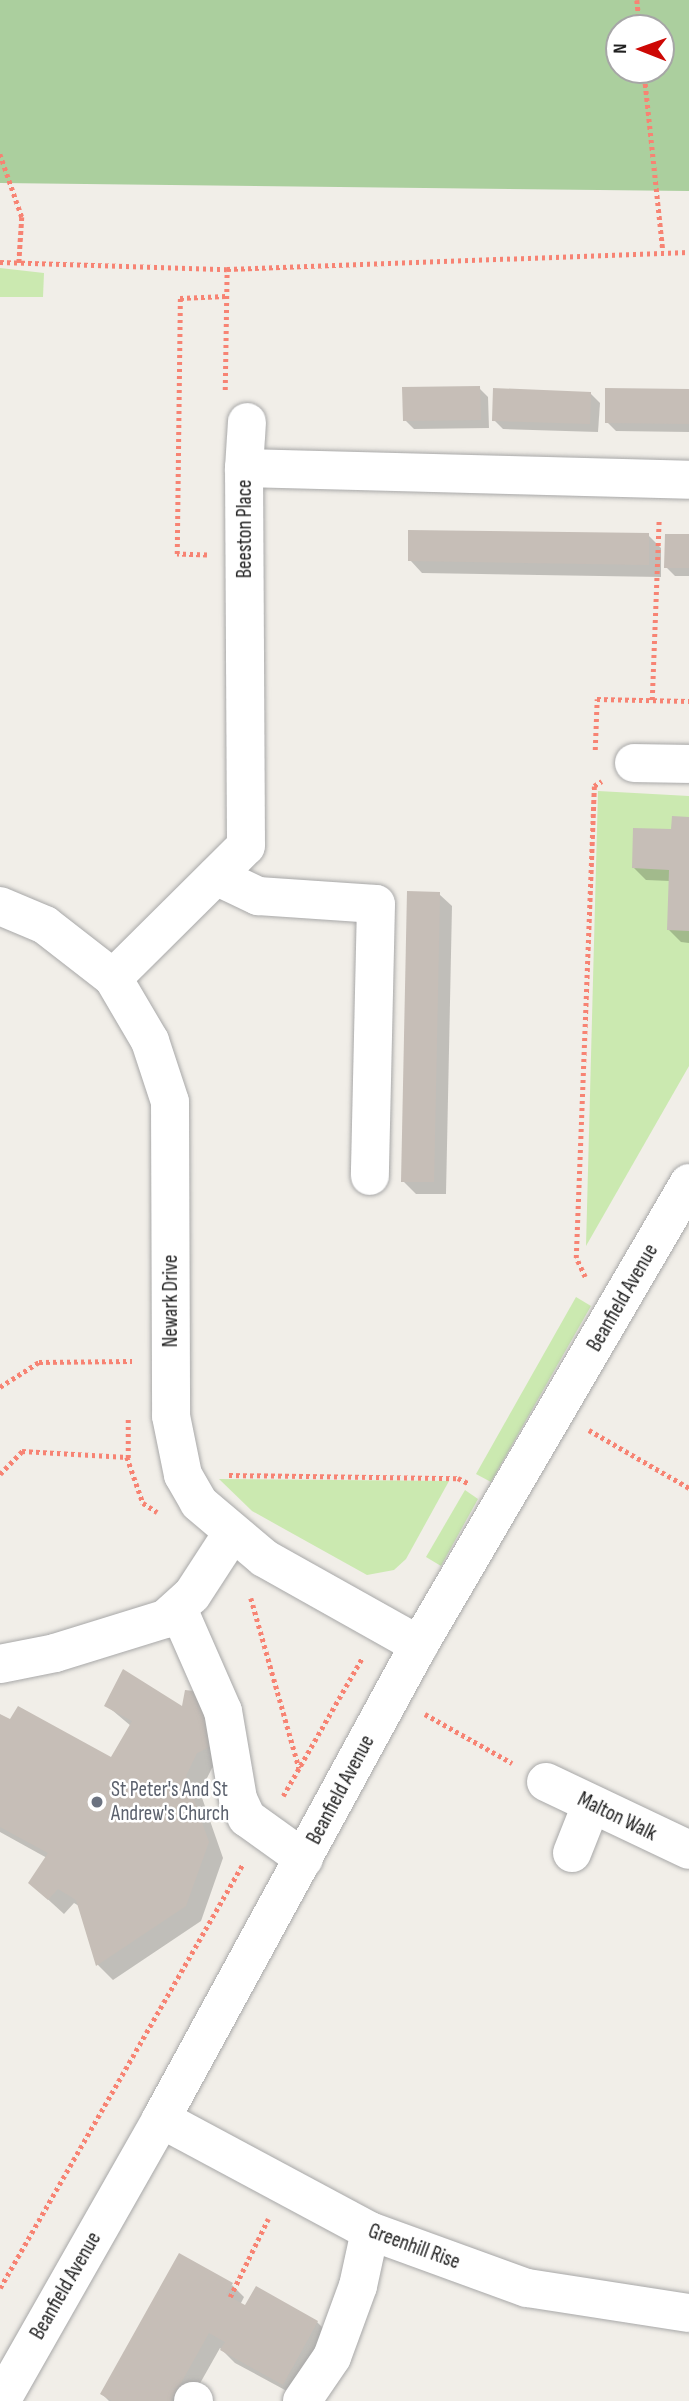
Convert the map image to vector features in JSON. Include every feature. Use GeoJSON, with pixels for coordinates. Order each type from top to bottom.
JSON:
{"type":"FeatureCollection","features":[{"type":"Feature","properties":{"kind":"street"},"geometry":{"type":"LineString","coordinates":[[244,468],[247,422]]}},
{"type":"Feature","properties":{"kind":"street","name":"Beeston Place"},"geometry":{"type":"LineString","coordinates":[[113,978],[246,846],[244,468],[675,480]]}},
{"type":"Feature","properties":{"kind":"street"},"geometry":{"type":"LineString","coordinates":[[634,763],[689,764]]}},
{"type":"Feature","properties":{"kind":"street"},"geometry":{"type":"LineString","coordinates":[[216,876],[258,896],[376,904],[370,1176]]}},
{"type":"Feature","properties":{"kind":"street","name":"Newark Drive"},"geometry":{"type":"LineString","coordinates":[[0,906],[45,925],[113,978],[149,1041],[170,1102],[171,1416],[191,1489]]}},
{"type":"Feature","properties":{"kind":"street","name":"Beanfield Avenue"},"geometry":{"type":"LineString","coordinates":[[1,2401],[161,2119],[419,1645],[558,1412],[689,1183]]}},
{"type":"Feature","properties":{"kind":"street"},"geometry":{"type":"LineString","coordinates":[[191,1489],[231,1535],[264,1558],[419,1645]]}},
{"type":"Feature","properties":{"kind":"street"},"geometry":{"type":"LineString","coordinates":[[0,1664],[55,1653],[179,1611],[231,1535]]}},
{"type":"Feature","properties":{"kind":"street"},"geometry":{"type":"LineString","coordinates":[[179,1611],[223,1711],[238,1799],[247,1818],[304,1858]]}},
{"type":"Feature","properties":{"kind":"street","name":"Malton Walk"},"geometry":{"type":"LineString","coordinates":[[547,1782],[689,1850]]}},
{"type":"Feature","properties":{"kind":"street"},"geometry":{"type":"LineString","coordinates":[[572,1853],[591,1805]]}},
{"type":"Feature","properties":{"kind":"street","name":"Greenhill Rise"},"geometry":{"type":"LineString","coordinates":[[161,2119],[370,2231],[527,2288],[689,2313]]}},
{"type":"Feature","properties":{"kind":"street"},"geometry":{"type":"LineString","coordinates":[[302,2401],[332,2357],[358,2286],[370,2231]]}},
{"type":"Feature","properties":{"kind":"path"},"geometry":{"type":"LineString","coordinates":[[645,84],[663,251]]}},
{"type":"Feature","properties":{"kind":"path"},"geometry":{"type":"LineString","coordinates":[[0,154],[22,217],[19,264]]}},
{"type":"Feature","properties":{"kind":"path"},"geometry":{"type":"LineString","coordinates":[[0,261],[19,264],[227,269],[689,252]]}},
{"type":"Feature","properties":{"kind":"path"},"geometry":{"type":"LineString","coordinates":[[227,269],[224,414],[247,422]]}},
{"type":"Feature","properties":{"kind":"path"},"geometry":{"type":"LineString","coordinates":[[226,296],[180,298],[177,554],[245,557]]}},
{"type":"Feature","properties":{"kind":"path"},"geometry":{"type":"LineString","coordinates":[[652,700],[675,480]]}},
{"type":"Feature","properties":{"kind":"path"},"geometry":{"type":"LineString","coordinates":[[594,761],[597,699],[689,701]]}},
{"type":"Feature","properties":{"kind":"path"},"geometry":{"type":"LineString","coordinates":[[594,786],[634,763]]}},
{"type":"Feature","properties":{"kind":"path"},"geometry":{"type":"LineString","coordinates":[[585,1277],[576,1258],[594,774]]}},
{"type":"Feature","properties":{"kind":"path"},"geometry":{"type":"LineString","coordinates":[[0,1387],[39,1362],[171,1358]]}},
{"type":"Feature","properties":{"kind":"path"},"geometry":{"type":"LineString","coordinates":[[558,1412],[689,1488]]}},
{"type":"Feature","properties":{"kind":"path"},"geometry":{"type":"LineString","coordinates":[[0,1474],[22,1451],[127,1457],[143,1503],[163,1516],[191,1489],[458,1478],[506,1499]]}},
{"type":"Feature","properties":{"kind":"path"},"geometry":{"type":"LineString","coordinates":[[264,1558],[249,1591],[299,1767],[339,1794]]}},
{"type":"Feature","properties":{"kind":"path"},"geometry":{"type":"LineString","coordinates":[[0,2288],[382,1625]]}},
{"type":"Feature","properties":{"kind":"path"},"geometry":{"type":"LineString","coordinates":[[391,1695],[547,1782]]}},
{"type":"Feature","properties":{"kind":"path"},"geometry":{"type":"LineString","coordinates":[[230,2297],[284,2187]]}},
{"type":"Feature","properties":{"kind":"green space"},"geometry":{"type":"Polygon","coordinates":[[[0,0],[689,0],[689,191],[0,183],[0,0]]]}},
{"type":"Feature","properties":{"kind":"green space"},"geometry":{"type":"Polygon","coordinates":[[[0,268],[44,273],[43,297],[0,297],[0,268]]]}},
{"type":"Feature","properties":{"kind":"green space"},"geometry":{"type":"Polygon","coordinates":[[[598,791],[689,796],[689,1066],[586,1246],[598,791]]]}},
{"type":"Feature","properties":{"kind":"green space"},"geometry":{"type":"Polygon","coordinates":[[[576,1297],[591,1306],[491,1482],[476,1474],[576,1297]]]}},
{"type":"Feature","properties":{"kind":"green space"},"geometry":{"type":"Polygon","coordinates":[[[219,1479],[449,1481],[406,1559],[394,1570],[367,1575],[252,1511],[219,1479]]]}},
{"type":"Feature","properties":{"kind":"green space"},"geometry":{"type":"Polygon","coordinates":[[[465,1490],[478,1499],[441,1566],[426,1557],[465,1490]]]}},
{"type":"Feature","properties":{"kind":"building"},"geometry":{"type":"Polygon","coordinates":[[[480,386],[481,420],[403,421],[402,387],[480,386]]]}},
{"type":"Feature","properties":{"kind":"building"},"geometry":{"type":"Polygon","coordinates":[[[493,388],[591,392],[590,424],[492,421],[493,388]]]}},
{"type":"Feature","properties":{"kind":"building"},"geometry":{"type":"Polygon","coordinates":[[[605,388],[689,389],[689,424],[605,423],[605,388]]]}},
{"type":"Feature","properties":{"kind":"building"},"geometry":{"type":"Polygon","coordinates":[[[408,530],[649,533],[649,565],[408,561],[408,530]]]}},
{"type":"Feature","properties":{"kind":"building"},"geometry":{"type":"Polygon","coordinates":[[[665,534],[689,534],[689,568],[664,568],[665,534]]]}},
{"type":"Feature","properties":{"kind":"building"},"geometry":{"type":"Polygon","coordinates":[[[672,816],[689,817],[689,931],[667,930],[669,870],[632,868],[633,828],[671,829],[672,816]]]}},
{"type":"Feature","properties":{"kind":"building"},"geometry":{"type":"Polygon","coordinates":[[[407,891],[440,892],[434,1182],[401,1182],[407,891]]]}},
{"type":"Feature","properties":{"kind":"building","name":"St Peter's And St Andrew's Church"},"geometry":{"type":"Polygon","coordinates":[[[123,1669],[182,1706],[185,1690],[203,1692],[211,1746],[197,1753],[186,1776],[209,1842],[186,1906],[96,1966],[76,1900],[58,1889],[48,1900],[28,1883],[48,1853],[0,1827],[0,1714],[10,1719],[18,1706],[111,1757],[132,1721],[104,1706],[123,1669]]]}},
{"type":"Feature","properties":{"kind":"building"},"geometry":{"type":"Polygon","coordinates":[[[179,2253],[233,2283],[226,2295],[245,2305],[256,2286],[318,2321],[283,2385],[220,2350],[225,2342],[209,2333],[171,2401],[112,2401],[100,2394],[179,2253]]]}},
{"type":"Feature","properties":{"kind":"place","name":"St Peter's And St Andrew's Church"},"geometry":{"type":"Point","coordinates":[97,1802]}}]}
